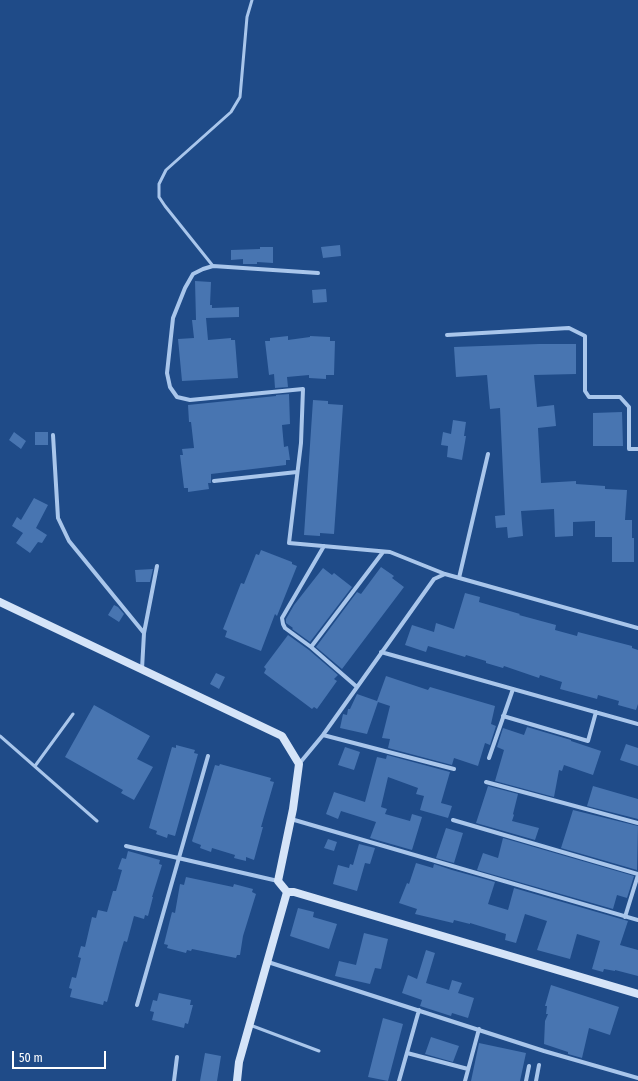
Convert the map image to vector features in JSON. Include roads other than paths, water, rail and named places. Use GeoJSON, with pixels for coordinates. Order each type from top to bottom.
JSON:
{"type":"FeatureCollection","features":[{"type":"Feature","properties":{"kind":"street"},"geometry":{"type":"LineString","coordinates":[[318,273],[213,266],[193,274],[185,288],[173,318],[167,373],[170,387],[176,397],[190,400],[303,389],[301,443],[289,543],[390,552],[445,574],[638,628]]}},
{"type":"Feature","properties":{"kind":"street"},"geometry":{"type":"LineString","coordinates":[[447,335],[569,328],[585,336],[585,391],[589,397],[620,397],[629,407],[629,449],[638,449]]}},
{"type":"Feature","properties":{"kind":"street"},"geometry":{"type":"LineString","coordinates":[[53,435],[58,518],[70,540],[144,633]]}},
{"type":"Feature","properties":{"kind":"street"},"geometry":{"type":"LineString","coordinates":[[459,578],[488,454]]}},
{"type":"Feature","properties":{"kind":"street"},"geometry":{"type":"LineString","coordinates":[[214,481],[297,472]]}},
{"type":"Feature","properties":{"kind":"street"},"geometry":{"type":"LineString","coordinates":[[324,546],[282,618],[283,624],[285,628],[311,647],[356,687]]}},
{"type":"Feature","properties":{"kind":"street"},"geometry":{"type":"LineString","coordinates":[[311,647],[383,552]]}},
{"type":"Feature","properties":{"kind":"street"},"geometry":{"type":"LineString","coordinates":[[142,669],[144,633],[157,566]]}},
{"type":"Feature","properties":{"kind":"street"},"geometry":{"type":"LineString","coordinates":[[278,881],[291,818],[299,764],[323,735],[434,579],[445,574]]}},
{"type":"Feature","properties":{"kind":"street"},"geometry":{"type":"LineString","coordinates":[[0,602],[282,736],[299,764]]}},
{"type":"Feature","properties":{"kind":"street"},"geometry":{"type":"LineString","coordinates":[[381,652],[638,724]]}},
{"type":"Feature","properties":{"kind":"street"},"geometry":{"type":"LineString","coordinates":[[489,758],[513,689]]}},
{"type":"Feature","properties":{"kind":"street"},"geometry":{"type":"LineString","coordinates":[[503,716],[588,741],[596,712]]}},
{"type":"Feature","properties":{"kind":"street"},"geometry":{"type":"LineString","coordinates":[[323,735],[454,769]]}},
{"type":"Feature","properties":{"kind":"street"},"geometry":{"type":"LineString","coordinates":[[137,1005],[208,756]]}},
{"type":"Feature","properties":{"kind":"street"},"geometry":{"type":"LineString","coordinates":[[486,782],[638,823]]}},
{"type":"Feature","properties":{"kind":"street"},"geometry":{"type":"LineString","coordinates":[[291,818],[638,920]]}},
{"type":"Feature","properties":{"kind":"street"},"geometry":{"type":"LineString","coordinates":[[453,820],[638,874],[626,917]]}},
{"type":"Feature","properties":{"kind":"street"},"geometry":{"type":"LineString","coordinates":[[126,846],[179,860],[278,881],[287,892]]}},
{"type":"Feature","properties":{"kind":"street"},"geometry":{"type":"LineString","coordinates":[[237,1081],[239,1062],[287,892]]}},
{"type":"Feature","properties":{"kind":"street"},"geometry":{"type":"LineString","coordinates":[[287,892],[301,894],[638,994]]}},
{"type":"Feature","properties":{"kind":"street"},"geometry":{"type":"LineString","coordinates":[[268,962],[544,1051],[638,1078]]}},
{"type":"Feature","properties":{"kind":"street"},"geometry":{"type":"LineString","coordinates":[[399,1081],[419,1010]]}},
{"type":"Feature","properties":{"kind":"street"},"geometry":{"type":"LineString","coordinates":[[465,1081],[479,1029]]}},
{"type":"Feature","properties":{"kind":"street"},"geometry":{"type":"LineString","coordinates":[[407,1053],[468,1069]]}},
{"type":"Feature","properties":{"kind":"street"},"geometry":{"type":"LineString","coordinates":[[174,1081],[177,1057]]}},
{"type":"Feature","properties":{"kind":"street"},"geometry":{"type":"LineString","coordinates":[[536,1081],[539,1065]]}},
{"type":"Feature","properties":{"kind":"street"},"geometry":{"type":"LineString","coordinates":[[526,1081],[529,1066]]}},
{"type":"Feature","properties":{"kind":"street"},"geometry":{"type":"LineString","coordinates":[[629,1081],[630,1076]]}},
{"type":"Feature","properties":{"kind":"lane"},"geometry":{"type":"LineString","coordinates":[[213,266],[159,197],[159,184],[166,170],[231,112],[240,97],[248,17],[252,0]]}},
{"type":"Feature","properties":{"kind":"lane"},"geometry":{"type":"LineString","coordinates":[[35,766],[74,714]]}},
{"type":"Feature","properties":{"kind":"lane"},"geometry":{"type":"LineString","coordinates":[[0,736],[97,821]]}},
{"type":"Feature","properties":{"kind":"lane"},"geometry":{"type":"LineString","coordinates":[[250,1025],[319,1050]]}}]}
